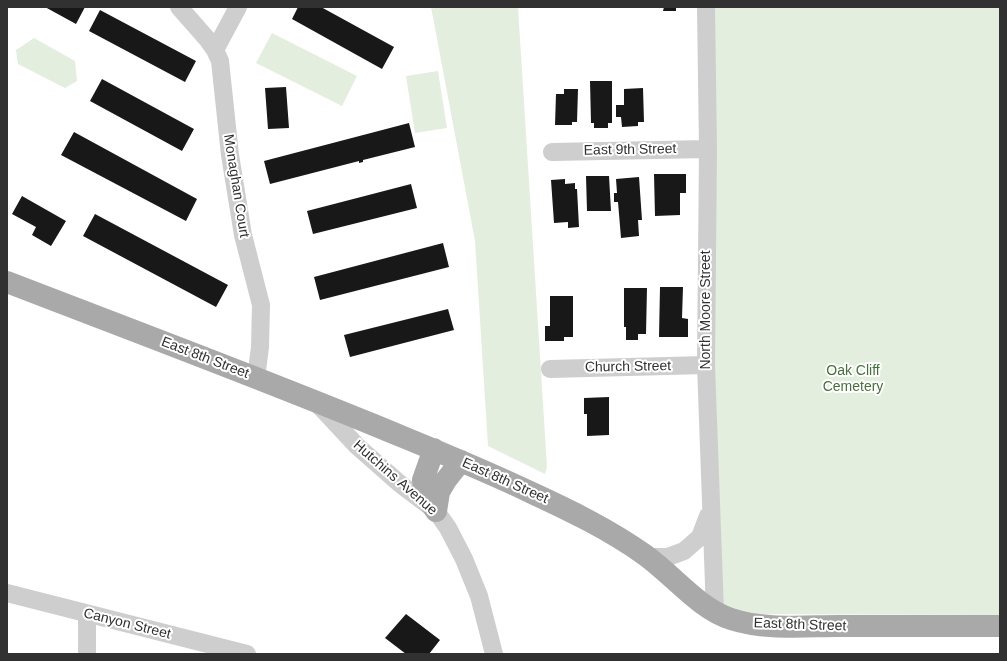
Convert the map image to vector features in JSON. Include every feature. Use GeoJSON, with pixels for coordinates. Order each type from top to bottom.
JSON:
{"type":"FeatureCollection","features":[{"type":"Feature","properties":{"kind":"main road","name":"East 8th Street"},"geometry":{"type":"LineString","coordinates":[[7,282],[314,400],[434,449],[532,492],[623,539],[648,557],[694,597],[714,612],[730,619],[756,625],[793,626],[1000,626]]}},
{"type":"Feature","properties":{"kind":"main road"},"geometry":{"type":"LineString","coordinates":[[434,449],[423,480],[425,494],[436,511]]}},
{"type":"Feature","properties":{"kind":"main road"},"geometry":{"type":"LineString","coordinates":[[436,511],[439,492],[446,480],[462,461]]}},
{"type":"Feature","properties":{"kind":"street","name":"Monaghan Court"},"geometry":{"type":"LineString","coordinates":[[179,7],[208,40],[220,61],[230,155],[243,235],[261,305],[260,347],[256,378]]}},
{"type":"Feature","properties":{"kind":"street"},"geometry":{"type":"LineString","coordinates":[[215,50],[238,7]]}},
{"type":"Feature","properties":{"kind":"street","name":"North Moore Street"},"geometry":{"type":"LineString","coordinates":[[706,7],[708,149],[706,365],[714,612]]}},
{"type":"Feature","properties":{"kind":"street","name":"East 9th Street"},"geometry":{"type":"LineString","coordinates":[[552,152],[708,149]]}},
{"type":"Feature","properties":{"kind":"street","name":"Church Street"},"geometry":{"type":"LineString","coordinates":[[550,369],[706,365]]}},
{"type":"Feature","properties":{"kind":"street","name":"Hutchins Avenue"},"geometry":{"type":"LineString","coordinates":[[314,400],[356,446],[399,483],[436,511],[448,528],[464,559],[479,596],[494,654]]}},
{"type":"Feature","properties":{"kind":"street"},"geometry":{"type":"LineString","coordinates":[[648,557],[668,557],[684,551],[700,537],[710,509]]}},
{"type":"Feature","properties":{"kind":"street","name":"Canyon Street"},"geometry":{"type":"LineString","coordinates":[[7,593],[247,654]]}},
{"type":"Feature","properties":{"kind":"street"},"geometry":{"type":"LineString","coordinates":[[87,614],[87,654]]}},
{"type":"Feature","properties":{"kind":"green space"},"geometry":{"type":"Polygon","coordinates":[[[431,7],[518,7],[547,467],[545,474],[488,446],[475,241],[431,7]]]}},
{"type":"Feature","properties":{"kind":"green space","name":"Oak Cliff Cemetery"},"geometry":{"type":"Polygon","coordinates":[[[708,7],[1000,7],[1000,615],[705,614],[708,7]]]}},
{"type":"Feature","properties":{"kind":"green space"},"geometry":{"type":"Polygon","coordinates":[[[272,33],[357,76],[342,106],[256,63],[272,33]]]}},
{"type":"Feature","properties":{"kind":"green space"},"geometry":{"type":"Polygon","coordinates":[[[34,38],[75,61],[77,81],[65,88],[18,64],[16,50],[34,38]]]}},
{"type":"Feature","properties":{"kind":"green space"},"geometry":{"type":"Polygon","coordinates":[[[438,71],[447,128],[415,133],[406,76],[438,71]]]}},
{"type":"Feature","properties":{"kind":"building"},"geometry":{"type":"Polygon","coordinates":[[[45,7],[85,7],[76,24],[45,7]]]}},
{"type":"Feature","properties":{"kind":"building"},"geometry":{"type":"Polygon","coordinates":[[[298,7],[321,7],[394,47],[382,69],[292,19],[298,7]]]}},
{"type":"Feature","properties":{"kind":"building"},"geometry":{"type":"Polygon","coordinates":[[[664,7],[676,7],[676,11],[663,11],[664,7]]]}},
{"type":"Feature","properties":{"kind":"building"},"geometry":{"type":"Polygon","coordinates":[[[100,10],[196,61],[185,82],[89,31],[100,10]]]}},
{"type":"Feature","properties":{"kind":"building"},"geometry":{"type":"Polygon","coordinates":[[[102,79],[194,129],[182,151],[90,101],[102,79]]]}},
{"type":"Feature","properties":{"kind":"building"},"geometry":{"type":"Polygon","coordinates":[[[590,81],[612,81],[612,123],[608,123],[608,128],[594,128],[594,123],[591,123],[590,81]]]}},
{"type":"Feature","properties":{"kind":"building"},"geometry":{"type":"Polygon","coordinates":[[[286,87],[289,128],[268,129],[265,88],[286,87]]]}},
{"type":"Feature","properties":{"kind":"building"},"geometry":{"type":"Polygon","coordinates":[[[643,88],[644,122],[638,122],[638,126],[622,127],[621,117],[616,117],[616,105],[624,105],[624,89],[643,88]]]}},
{"type":"Feature","properties":{"kind":"building"},"geometry":{"type":"Polygon","coordinates":[[[564,89],[578,89],[577,122],[572,122],[572,125],[555,125],[556,94],[564,94],[564,89]]]}},
{"type":"Feature","properties":{"kind":"building"},"geometry":{"type":"Polygon","coordinates":[[[409,123],[415,147],[363,160],[363,162],[359,163],[359,161],[270,184],[264,161],[409,123]]]}},
{"type":"Feature","properties":{"kind":"building"},"geometry":{"type":"Polygon","coordinates":[[[74,132],[197,199],[186,221],[61,155],[74,132]]]}},
{"type":"Feature","properties":{"kind":"building"},"geometry":{"type":"Polygon","coordinates":[[[654,174],[686,174],[686,193],[680,193],[680,215],[655,216],[654,174]]]}},
{"type":"Feature","properties":{"kind":"building"},"geometry":{"type":"Polygon","coordinates":[[[586,176],[609,176],[611,211],[587,211],[586,176]]]}},
{"type":"Feature","properties":{"kind":"building"},"geometry":{"type":"Polygon","coordinates":[[[639,177],[642,220],[638,220],[639,236],[621,238],[618,202],[614,202],[614,193],[617,193],[616,179],[639,177]]]}},
{"type":"Feature","properties":{"kind":"building"},"geometry":{"type":"Polygon","coordinates":[[[565,179],[565,184],[575,183],[575,189],[577,189],[579,227],[568,228],[568,222],[554,223],[551,180],[565,179]]]}},
{"type":"Feature","properties":{"kind":"building"},"geometry":{"type":"Polygon","coordinates":[[[411,184],[417,208],[313,234],[307,211],[411,184]]]}},
{"type":"Feature","properties":{"kind":"building"},"geometry":{"type":"Polygon","coordinates":[[[22,196],[66,221],[51,246],[32,235],[36,227],[12,214],[22,196]]]}},
{"type":"Feature","properties":{"kind":"building"},"geometry":{"type":"Polygon","coordinates":[[[95,214],[228,285],[216,307],[83,236],[95,214]]]}},
{"type":"Feature","properties":{"kind":"building"},"geometry":{"type":"Polygon","coordinates":[[[443,243],[449,267],[320,300],[314,277],[443,243]]]}},
{"type":"Feature","properties":{"kind":"building"},"geometry":{"type":"Polygon","coordinates":[[[660,287],[683,287],[682,318],[688,319],[688,337],[659,337],[660,287]]]}},
{"type":"Feature","properties":{"kind":"building"},"geometry":{"type":"Polygon","coordinates":[[[624,288],[647,288],[646,334],[638,334],[638,340],[626,340],[626,327],[624,327],[624,288]]]}},
{"type":"Feature","properties":{"kind":"building"},"geometry":{"type":"Polygon","coordinates":[[[550,296],[573,296],[573,337],[564,337],[564,341],[545,341],[545,326],[550,326],[550,296]]]}},
{"type":"Feature","properties":{"kind":"building"},"geometry":{"type":"Polygon","coordinates":[[[448,309],[454,330],[350,357],[344,335],[448,309]]]}},
{"type":"Feature","properties":{"kind":"building"},"geometry":{"type":"Polygon","coordinates":[[[609,397],[609,435],[587,436],[587,414],[584,414],[584,398],[609,397]]]}},
{"type":"Feature","properties":{"kind":"building"},"geometry":{"type":"Polygon","coordinates":[[[406,614],[440,640],[429,654],[406,654],[385,638],[406,614]]]}}]}
